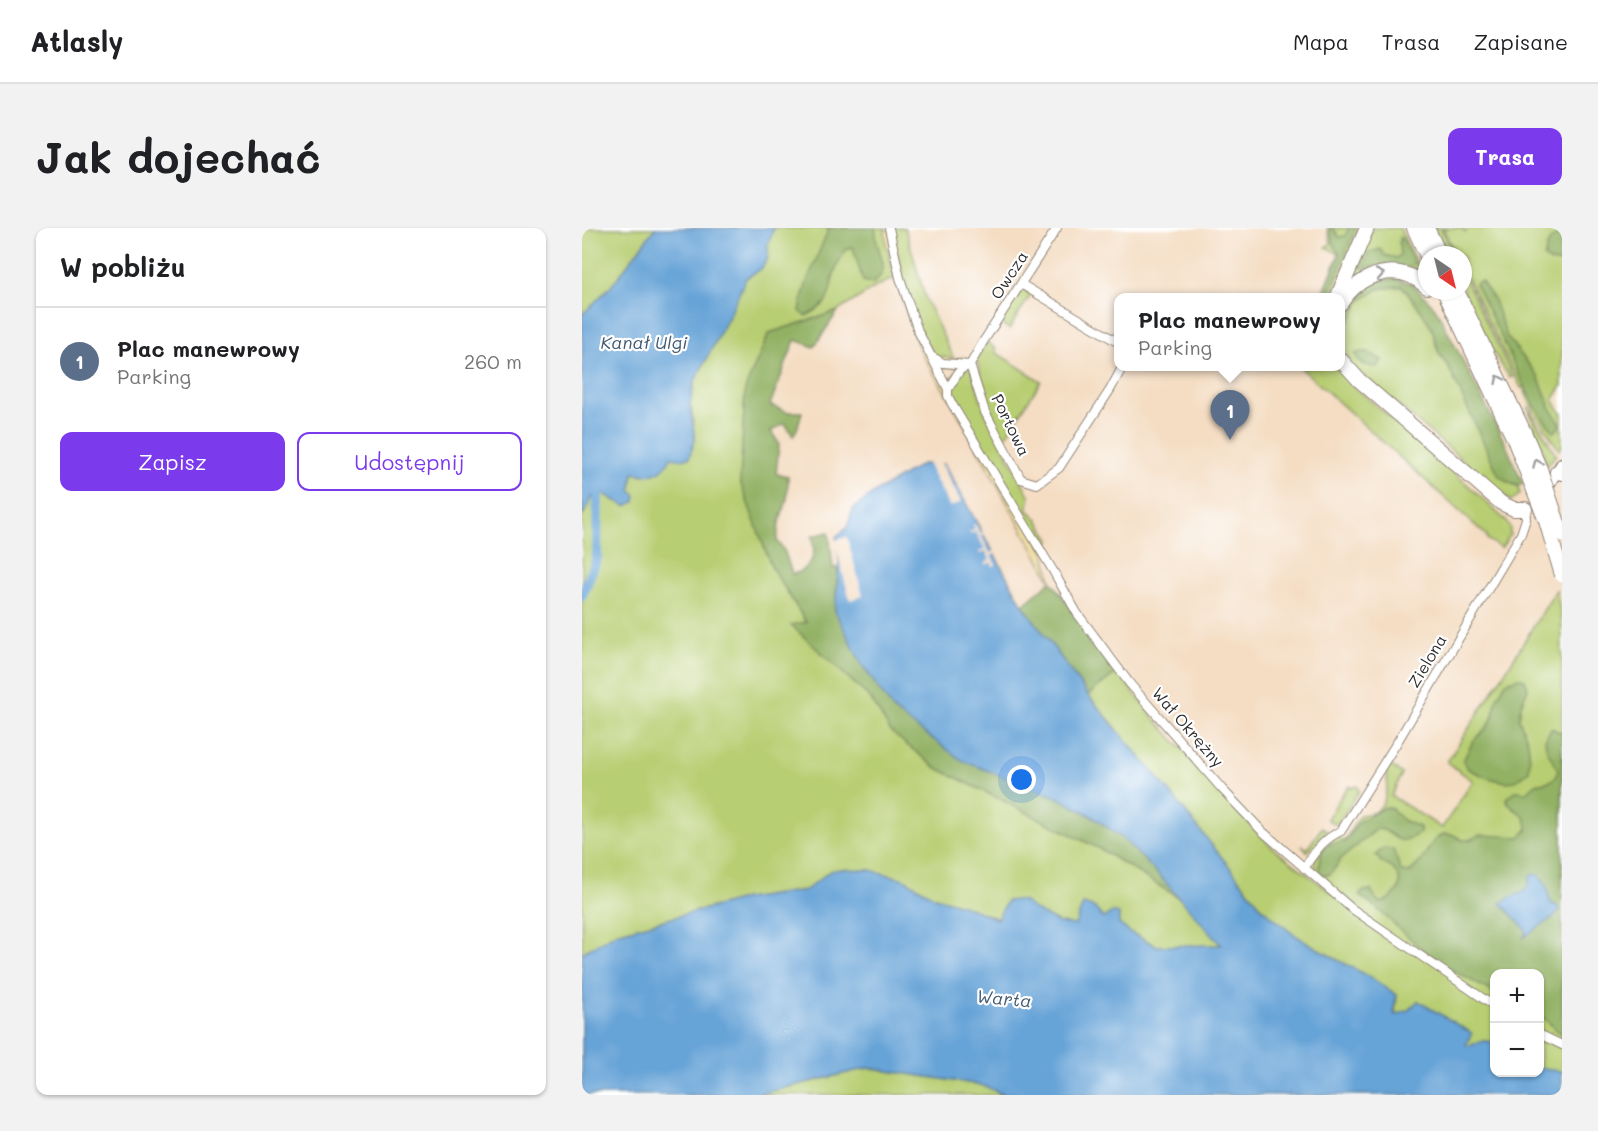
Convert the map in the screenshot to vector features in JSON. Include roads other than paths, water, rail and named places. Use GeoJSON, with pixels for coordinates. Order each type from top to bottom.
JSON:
{"type":"FeatureCollection","features":[{"type":"Feature","properties":{"kind":"main road"},"geometry":{"type":"LineString","coordinates":[[1339,293],[1368,228]]}},
{"type":"Feature","properties":{"kind":"main road"},"geometry":{"type":"LineString","coordinates":[[1414,228],[1422,246]]}},
{"type":"Feature","properties":{"kind":"main road"},"geometry":{"type":"LineString","coordinates":[[1426,228],[1435,246]]}},
{"type":"Feature","properties":{"kind":"main road"},"geometry":{"type":"LineString","coordinates":[[1345,297],[1356,284],[1384,273],[1405,274],[1418,280]]}},
{"type":"Feature","properties":{"kind":"main road"},"geometry":{"type":"LineString","coordinates":[[1437,300],[1472,350]]}},
{"type":"Feature","properties":{"kind":"main road"},"geometry":{"type":"LineString","coordinates":[[1448,300],[1472,350],[1540,470],[1562,535]]}},
{"type":"Feature","properties":{"kind":"main road"},"geometry":{"type":"LineString","coordinates":[[1461,300],[1519,435],[1528,472],[1562,575]]}},
{"type":"Feature","properties":{"kind":"main road"},"geometry":{"type":"LineString","coordinates":[[1345,366],[1366,387],[1501,503],[1514,509],[1525,508]]}},
{"type":"Feature","properties":{"kind":"street","name":"Wał Okrężny"},"geometry":{"type":"LineString","coordinates":[[889,228],[900,278],[918,332],[948,389],[948,396],[952,404],[1077,613],[1130,684],[1262,831],[1351,908],[1490,1003]]}},
{"type":"Feature","properties":{"kind":"street","name":"Owcza"},"geometry":{"type":"LineString","coordinates":[[970,365],[985,338],[1057,228]]}},
{"type":"Feature","properties":{"kind":"street"},"geometry":{"type":"LineString","coordinates":[[1021,284],[1114,340]]}},
{"type":"Feature","properties":{"kind":"street"},"geometry":{"type":"LineString","coordinates":[[931,356],[943,363],[970,365]]}},
{"type":"Feature","properties":{"kind":"street"},"geometry":{"type":"LineString","coordinates":[[948,389],[960,370],[970,365]]}},
{"type":"Feature","properties":{"kind":"street","name":"Portowa"},"geometry":{"type":"LineString","coordinates":[[970,365],[985,412],[1021,479],[1036,484],[1059,468],[1120,371]]}},
{"type":"Feature","properties":{"kind":"street"},"geometry":{"type":"LineString","coordinates":[[1525,508],[1542,497],[1560,470]]}},
{"type":"Feature","properties":{"kind":"street","name":"Zielona"},"geometry":{"type":"LineString","coordinates":[[1305,868],[1316,850],[1329,836],[1341,831],[1396,744],[1521,534],[1526,519],[1525,508]]}},
{"type":"Feature","properties":{"kind":"street"},"geometry":{"type":"LineString","coordinates":[[1544,1036],[1562,1045]]}},
{"type":"Feature","properties":{"kind":"water","name":"Kanał Ulgi"},"geometry":{"type":"Polygon","coordinates":[[[655,228],[774,228],[768,244],[768,258],[761,269],[746,278],[694,383],[690,404],[695,440],[689,458],[671,457],[664,468],[656,473],[646,475],[633,473],[631,490],[636,495],[635,502],[626,506],[597,489],[582,516],[582,315],[613,284],[655,228]]]}},
{"type":"Feature","properties":{"kind":"water","name":"Warta"},"geometry":{"type":"Polygon","coordinates":[[[922,464],[944,464],[1023,605],[1088,695],[1263,909],[1293,934],[1397,995],[1395,1015],[1407,1011],[1418,1001],[1472,1033],[1466,1044],[1468,1046],[1483,1041],[1490,1042],[1490,1077],[1544,1077],[1544,1068],[1562,1072],[1562,1095],[1005,1095],[981,1085],[868,1068],[755,1095],[582,1095],[582,953],[616,933],[739,900],[806,890],[830,871],[870,870],[904,879],[935,897],[997,919],[1007,901],[1017,900],[1025,902],[1059,923],[1075,925],[1083,904],[1095,908],[1103,918],[1112,912],[1119,914],[1119,924],[1157,946],[1221,945],[1158,874],[1122,838],[1090,815],[1059,798],[963,761],[894,711],[862,665],[835,611],[839,562],[836,537],[847,527],[853,509],[875,492],[922,464]]]}},
{"type":"Feature","properties":{"kind":"water"},"geometry":{"type":"Polygon","coordinates":[[[1535,873],[1548,889],[1550,902],[1558,907],[1559,911],[1523,938],[1526,933],[1525,929],[1501,903],[1523,892],[1529,884],[1530,876],[1535,873]]]}},
{"type":"Feature","properties":{"kind":"waterway","name":"Kanał Ulgi"},"geometry":{"type":"LineString","coordinates":[[582,596],[597,558],[598,489],[603,478]]}},
{"type":"Feature","properties":{"kind":"place","name":"Plac manewrowy"},"geometry":{"type":"Point","coordinates":[1230,440]}}]}
